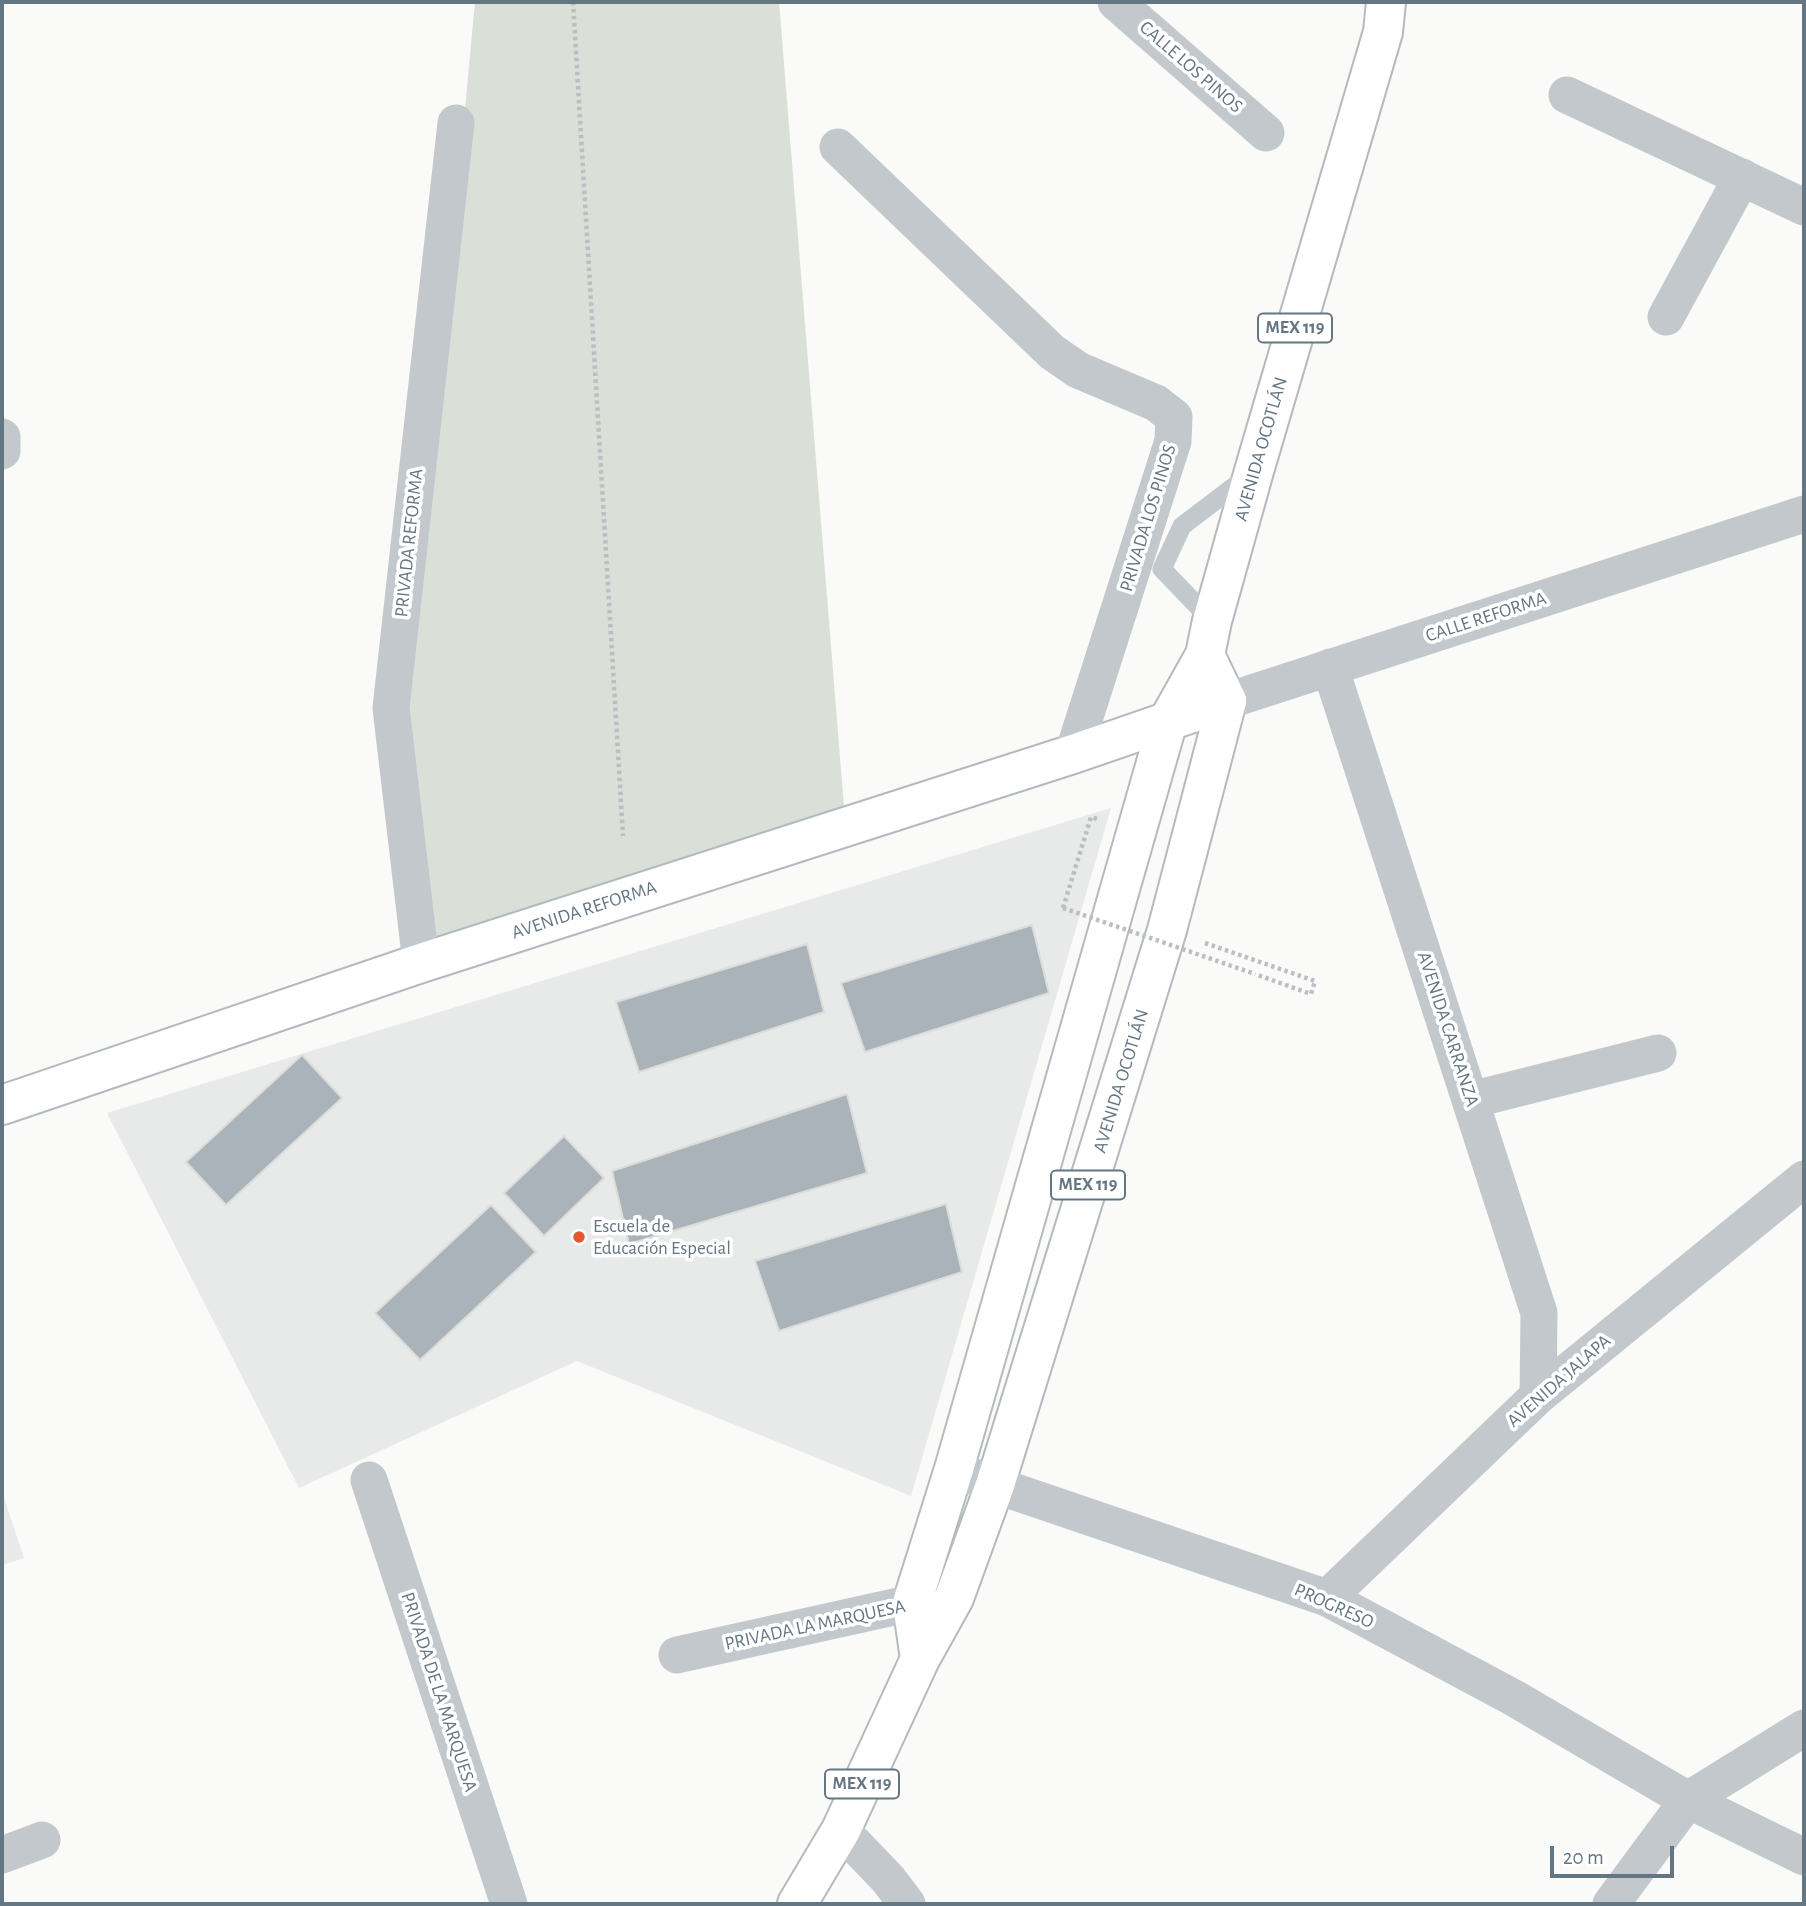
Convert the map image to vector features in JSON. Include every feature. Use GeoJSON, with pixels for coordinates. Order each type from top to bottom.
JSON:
{"type":"FeatureCollection","features":[{"type":"Feature","properties":{"kind":"main road","name":"AVENIDA OCOTLÁN"},"geometry":{"type":"LineString","coordinates":[[920,1659],[912,1603],[954,1469],[1168,721],[1209,638],[1254,471],[1383,32],[1386,2]]}},
{"type":"Feature","properties":{"kind":"main road"},"geometry":{"type":"LineString","coordinates":[[1209,638],[1227,701]]}},
{"type":"Feature","properties":{"kind":"main road","name":"AVENIDA OCOTLÁN"},"geometry":{"type":"LineString","coordinates":[[797,1904],[841,1830],[920,1659],[954,1598],[995,1485],[1167,930],[1227,701]]}},
{"type":"Feature","properties":{"kind":"main road","name":"CALLE REFORMA"},"geometry":{"type":"LineString","coordinates":[[1168,721],[1227,701]]}},
{"type":"Feature","properties":{"kind":"main road","name":"AVENIDA REFORMA"},"geometry":{"type":"LineString","coordinates":[[2,1105],[421,962],[1073,754],[1168,721]]}},
{"type":"Feature","properties":{"kind":"street","name":"CALLE LOS PINOS"},"geometry":{"type":"LineString","coordinates":[[1116,2],[1266,133]]}},
{"type":"Feature","properties":{"kind":"street"},"geometry":{"type":"LineString","coordinates":[[1567,95],[1804,207]]}},
{"type":"Feature","properties":{"kind":"street","name":"PRIVADA REFORMA"},"geometry":{"type":"LineString","coordinates":[[421,962],[391,709],[456,123]]}},
{"type":"Feature","properties":{"kind":"street","name":"PRIVADA LOS PINOS"},"geometry":{"type":"LineString","coordinates":[[838,147],[1052,352],[1078,370],[1156,403],[1174,417],[1173,441],[1073,754]]}},
{"type":"Feature","properties":{"kind":"street"},"geometry":{"type":"LineString","coordinates":[[1666,317],[1742,177]]}},
{"type":"Feature","properties":{"kind":"street"},"geometry":{"type":"LineString","coordinates":[[2,437],[2,451]]}},
{"type":"Feature","properties":{"kind":"street","name":"CALLE REFORMA"},"geometry":{"type":"LineString","coordinates":[[1227,701],[1804,514]]}},
{"type":"Feature","properties":{"kind":"street","name":"AVENIDA CARRANZA"},"geometry":{"type":"LineString","coordinates":[[1330,667],[1539,1313],[1538,1396]]}},
{"type":"Feature","properties":{"kind":"street"},"geometry":{"type":"LineString","coordinates":[[1471,1100],[1658,1053]]}},
{"type":"Feature","properties":{"kind":"street","name":"AVENIDA JALAPA"},"geometry":{"type":"LineString","coordinates":[[1327,1598],[1538,1396],[1802,1185]]}},
{"type":"Feature","properties":{"kind":"street","name":"PROGRESO"},"geometry":{"type":"LineString","coordinates":[[954,1469],[1327,1598],[1514,1698],[1688,1800],[1804,1857]]}},
{"type":"Feature","properties":{"kind":"street","name":"PRIVADA DE LA MARQUESA"},"geometry":{"type":"LineString","coordinates":[[369,1480],[509,1904]]}},
{"type":"Feature","properties":{"kind":"street","name":"PRIVADA LA MARQUESA"},"geometry":{"type":"LineString","coordinates":[[677,1655],[912,1603],[954,1598]]}},
{"type":"Feature","properties":{"kind":"street"},"geometry":{"type":"LineString","coordinates":[[1611,1904],[1688,1800],[1804,1728]]}},
{"type":"Feature","properties":{"kind":"street"},"geometry":{"type":"LineString","coordinates":[[841,1830],[888,1879],[907,1904]]}},
{"type":"Feature","properties":{"kind":"street"},"geometry":{"type":"LineString","coordinates":[[2,1855],[42,1840]]}},
{"type":"Feature","properties":{"kind":"lane"},"geometry":{"type":"LineString","coordinates":[[1209,638],[1162,569],[1182,526],[1254,471]]}},
{"type":"Feature","properties":{"kind":"path"},"geometry":{"type":"LineString","coordinates":[[573,2],[623,836]]}},
{"type":"Feature","properties":{"kind":"path"},"geometry":{"type":"LineString","coordinates":[[1091,817],[1063,908],[1311,994],[1315,981],[1224,949]]}},
{"type":"Feature","properties":{"kind":"shaded area"},"geometry":{"type":"Polygon","coordinates":[[[475,2],[779,2],[844,807],[431,940],[408,717],[475,2]]]}},
{"type":"Feature","properties":{"kind":"shaded area","name":"Escuela de Educación Especial"},"geometry":{"type":"Polygon","coordinates":[[[1111,808],[911,1496],[577,1361],[299,1488],[107,1113],[1111,808]]]}},
{"type":"Feature","properties":{"kind":"shaded area"},"geometry":{"type":"Polygon","coordinates":[[[2,1492],[24,1558],[2,1565],[2,1492]]]}},
{"type":"Feature","properties":{"kind":"building"},"geometry":{"type":"Polygon","coordinates":[[[1032,925],[1049,993],[865,1052],[841,983],[1032,925]]]}},
{"type":"Feature","properties":{"kind":"building"},"geometry":{"type":"Polygon","coordinates":[[[807,944],[824,1012],[639,1072],[616,1002],[807,944]]]}},
{"type":"Feature","properties":{"kind":"building"},"geometry":{"type":"Polygon","coordinates":[[[302,1055],[342,1098],[226,1205],[186,1162],[302,1055]]]}},
{"type":"Feature","properties":{"kind":"building"},"geometry":{"type":"Polygon","coordinates":[[[847,1094],[867,1173],[629,1244],[612,1171],[847,1094]]]}},
{"type":"Feature","properties":{"kind":"building"},"geometry":{"type":"Polygon","coordinates":[[[564,1136],[604,1178],[544,1236],[504,1193],[564,1136]]]}},
{"type":"Feature","properties":{"kind":"building"},"geometry":{"type":"Polygon","coordinates":[[[946,1204],[962,1272],[779,1331],[755,1261],[946,1204]]]}},
{"type":"Feature","properties":{"kind":"building"},"geometry":{"type":"Polygon","coordinates":[[[491,1205],[536,1252],[420,1360],[375,1313],[491,1205]]]}},
{"type":"Feature","properties":{"kind":"place","name":"Escuela de Educación Especial"},"geometry":{"type":"Point","coordinates":[579,1237]}}]}
